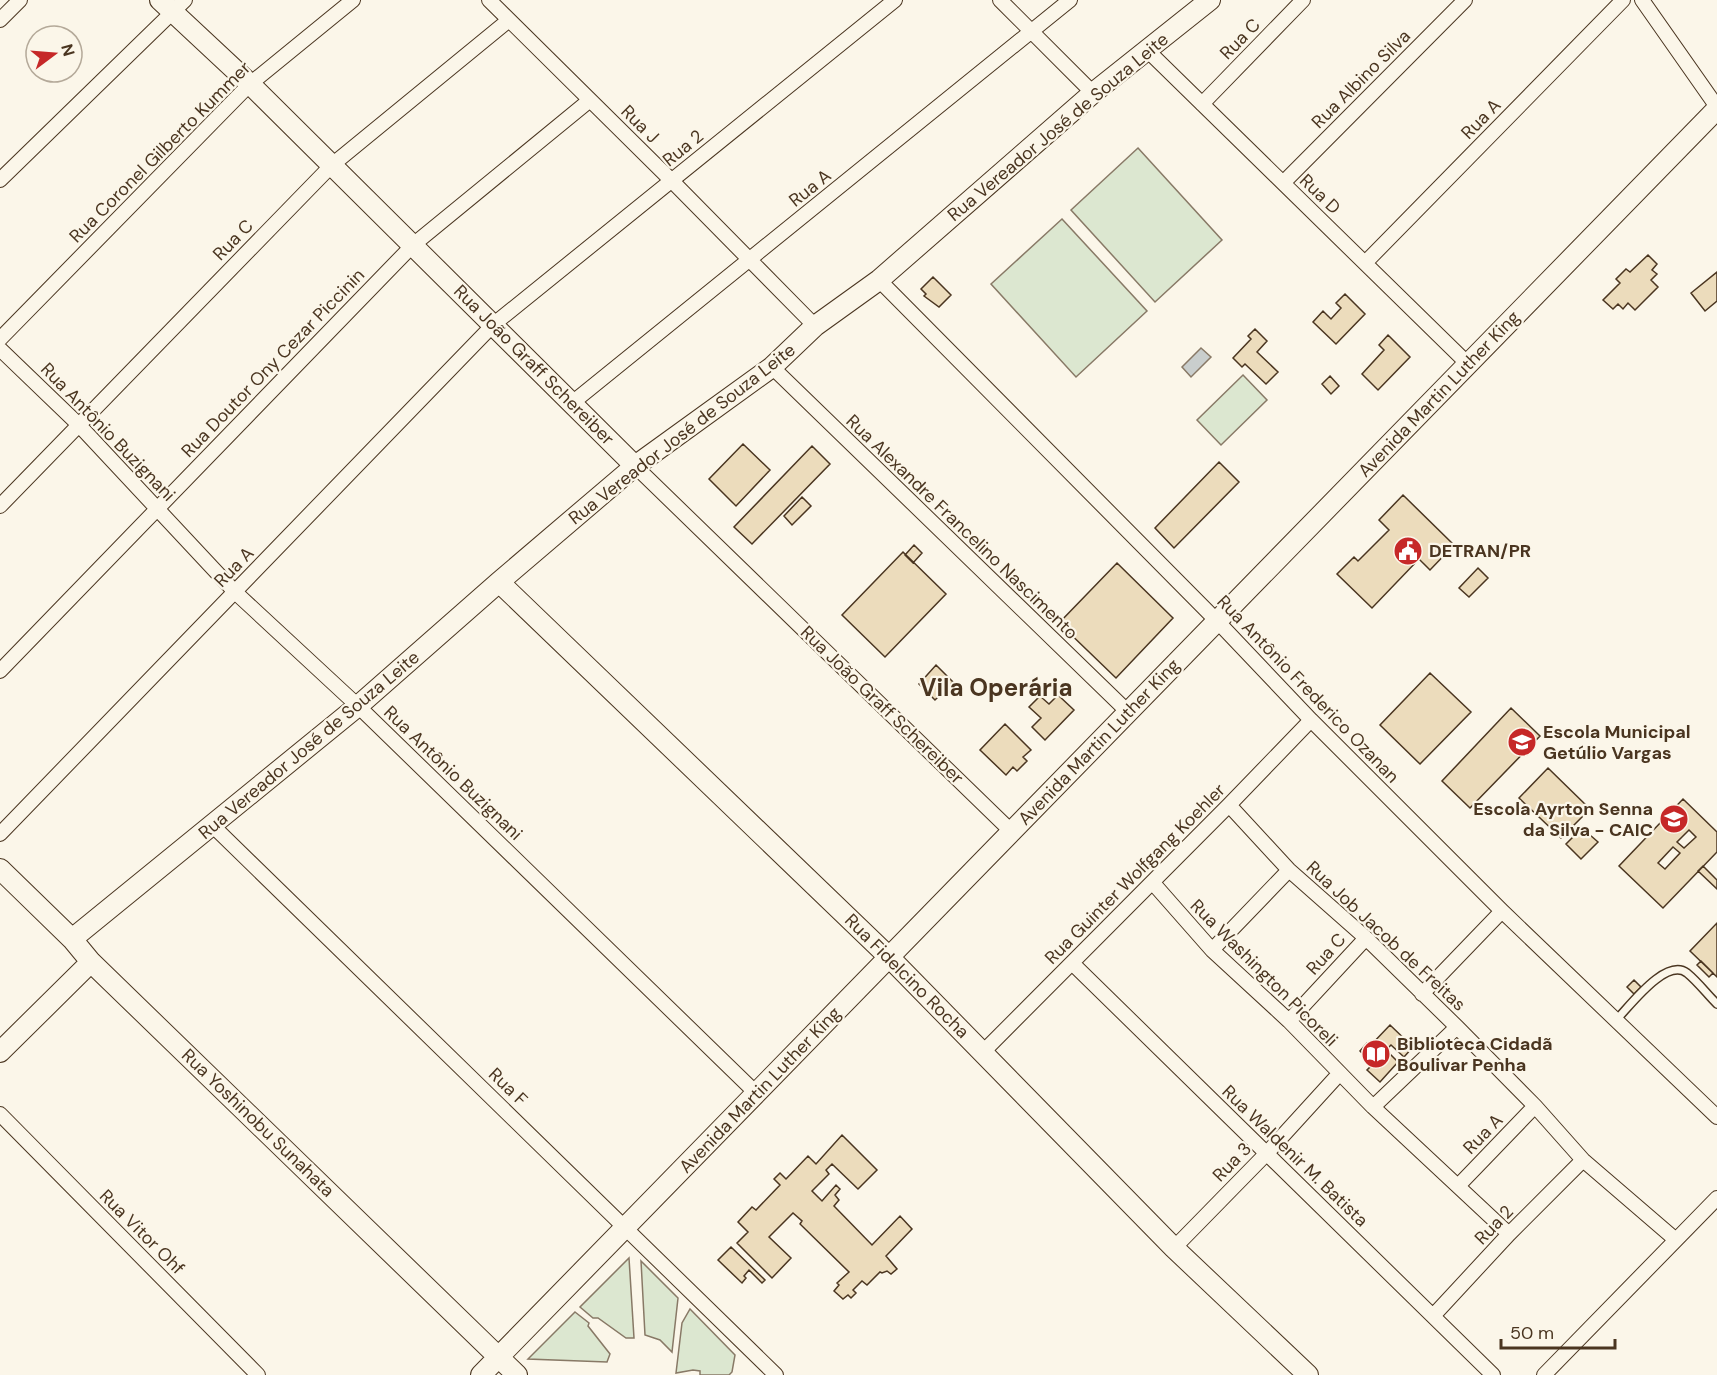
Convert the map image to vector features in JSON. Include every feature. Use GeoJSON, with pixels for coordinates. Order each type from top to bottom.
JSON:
{"type":"FeatureCollection","features":[{"type":"Feature","properties":{"kind":"street"},"geometry":{"type":"LineString","coordinates":[[0,20],[20,0]]}},
{"type":"Feature","properties":{"kind":"street","name":"Rua Coronel Gilberto Kummer"},"geometry":{"type":"LineString","coordinates":[[0,339],[250,84],[353,0]]}},
{"type":"Feature","properties":{"kind":"street","name":"Rua J"},"geometry":{"type":"LineString","coordinates":[[489,0],[672,180],[815,326]]}},
{"type":"Feature","properties":{"kind":"street","name":"Rua 2"},"geometry":{"type":"LineString","coordinates":[[494,324],[895,0]]}},
{"type":"Feature","properties":{"kind":"street"},"geometry":{"type":"LineString","coordinates":[[1000,0],[1093,93]]}},
{"type":"Feature","properties":{"kind":"street","name":"Rua A"},"geometry":{"type":"LineString","coordinates":[[572,403],[1070,0]]}},
{"type":"Feature","properties":{"kind":"street","name":"Rua Vereador José de Souza Leite"},"geometry":{"type":"LineString","coordinates":[[72,939],[358,706],[635,466],[772,367],[815,326],[879,280],[1093,93],[1210,0]]}},
{"type":"Feature","properties":{"kind":"street","name":"Rua C"},"geometry":{"type":"LineString","coordinates":[[1202,104],[1303,0]]}},
{"type":"Feature","properties":{"kind":"street","name":"Rua Albino Silva"},"geometry":{"type":"LineString","coordinates":[[1283,183],[1465,0]]}},
{"type":"Feature","properties":{"kind":"street","name":"Rua A"},"geometry":{"type":"LineString","coordinates":[[1365,263],[1623,0]]}},
{"type":"Feature","properties":{"kind":"street"},"geometry":{"type":"LineString","coordinates":[[1642,0],[1717,108]]}},
{"type":"Feature","properties":{"kind":"street"},"geometry":{"type":"LineString","coordinates":[[0,180],[173,4]]}},
{"type":"Feature","properties":{"kind":"street","name":"Rua João Graff Schereiber"},"geometry":{"type":"LineString","coordinates":[[173,4],[250,84],[635,466],[1012,831]]}},
{"type":"Feature","properties":{"kind":"street","name":"Rua C"},"geometry":{"type":"LineString","coordinates":[[0,506],[332,165],[509,20]]}},
{"type":"Feature","properties":{"kind":"street","name":"Rua D"},"geometry":{"type":"LineString","coordinates":[[1147,50],[1468,364]]}},
{"type":"Feature","properties":{"kind":"street","name":"Rua Doutor Ony Cezar Piccinin"},"geometry":{"type":"LineString","coordinates":[[0,671],[413,245],[590,100]]}},
{"type":"Feature","properties":{"kind":"street","name":"Avenida Martin Luther King"},"geometry":{"type":"LineString","coordinates":[[481,1375],[1717,108]]}},
{"type":"Feature","properties":{"kind":"street","name":"Rua Antônio Frederico Ozanan"},"geometry":{"type":"LineString","coordinates":[[879,280],[1217,621],[1311,720],[1502,910],[1717,1117]]}},
{"type":"Feature","properties":{"kind":"street","name":"Rua A"},"geometry":{"type":"LineString","coordinates":[[0,834],[494,324]]}},
{"type":"Feature","properties":{"kind":"street","name":"Rua Antônio Buzignani"},"geometry":{"type":"LineString","coordinates":[[0,349],[78,424],[236,592],[358,706],[756,1093]]}},
{"type":"Feature","properties":{"kind":"street","name":"Rua Alexandre Francelino Nascimento"},"geometry":{"type":"LineString","coordinates":[[772,367],[1128,712]]}},
{"type":"Feature","properties":{"kind":"street","name":"Rua Fidelcino Rocha"},"geometry":{"type":"LineString","coordinates":[[500,582],[889,957],[1174,1248],[1308,1375]]}},
{"type":"Feature","properties":{"kind":"street","name":"Rua Guinter Wolfgang Koehler"},"geometry":{"type":"LineString","coordinates":[[983,1052],[1311,720]]}},
{"type":"Feature","properties":{"kind":"street","name":"Rua Job Jacob de Freitas"},"geometry":{"type":"LineString","coordinates":[[1229,805],[1289,870],[1366,938],[1457,1027],[1583,1160],[1676,1240]]}},
{"type":"Feature","properties":{"kind":"street","name":"Rua F"},"geometry":{"type":"LineString","coordinates":[[213,826],[777,1375]]}},
{"type":"Feature","properties":{"kind":"street","name":"Rua Yoshinobu Sunahata"},"geometry":{"type":"LineString","coordinates":[[0,869],[72,939],[92,962],[517,1375]]}},
{"type":"Feature","properties":{"kind":"street"},"geometry":{"type":"LineString","coordinates":[[1212,950],[1289,870]]}},
{"type":"Feature","properties":{"kind":"street","name":"Rua Washington Picoreli"},"geometry":{"type":"LineString","coordinates":[[1152,883],[1212,950],[1290,1021],[1339,1074],[1509,1234]]}},
{"type":"Feature","properties":{"kind":"street"},"geometry":{"type":"LineString","coordinates":[[1422,994],[1502,910]]}},
{"type":"Feature","properties":{"kind":"street","name":"Rua C"},"geometry":{"type":"LineString","coordinates":[[1290,1021],[1366,938]]}},
{"type":"Feature","properties":{"kind":"street"},"geometry":{"type":"LineString","coordinates":[[0,1052],[92,962]]}},
{"type":"Feature","properties":{"kind":"street","name":"Rua Waldenir M. Batista"},"geometry":{"type":"LineString","coordinates":[[1072,963],[1493,1375]]}},
{"type":"Feature","properties":{"kind":"street"},"geometry":{"type":"LineString","coordinates":[[1373,1107],[1457,1027]]}},
{"type":"Feature","properties":{"kind":"street","name":"Rua 3"},"geometry":{"type":"LineString","coordinates":[[1174,1248],[1267,1153],[1339,1074]]}},
{"type":"Feature","properties":{"kind":"street","name":"Rua A"},"geometry":{"type":"LineString","coordinates":[[1458,1186],[1534,1106]]}},
{"type":"Feature","properties":{"kind":"street","name":"Rua Vitor Ohf"},"geometry":{"type":"LineString","coordinates":[[0,1114],[258,1375]]}},
{"type":"Feature","properties":{"kind":"street","name":"Rua 2"},"geometry":{"type":"LineString","coordinates":[[1433,1316],[1509,1234],[1583,1160]]}},
{"type":"Feature","properties":{"kind":"street"},"geometry":{"type":"LineString","coordinates":[[1544,1375],[1717,1198]]}},
{"type":"Feature","properties":{"kind":"lane"},"geometry":{"type":"LineString","coordinates":[[1616,1020],[1660,975],[1673,969],[1685,971],[1717,1004]]}},
{"type":"Feature","properties":{"kind":"green space"},"geometry":{"type":"Polygon","coordinates":[[[1138,148],[1222,240],[1155,302],[1071,210],[1138,148]]]}},
{"type":"Feature","properties":{"kind":"green space"},"geometry":{"type":"Polygon","coordinates":[[[1062,219],[1147,311],[1076,377],[991,284],[1062,219]]]}},
{"type":"Feature","properties":{"kind":"green space"},"geometry":{"type":"Polygon","coordinates":[[[1243,375],[1267,400],[1221,445],[1197,420],[1243,375]]]}},
{"type":"Feature","properties":{"kind":"green space"},"geometry":{"type":"Polygon","coordinates":[[[629,1258],[634,1338],[626,1338],[598,1318],[593,1318],[580,1307],[629,1258]]]}},
{"type":"Feature","properties":{"kind":"green space"},"geometry":{"type":"Polygon","coordinates":[[[641,1261],[678,1298],[672,1352],[660,1340],[645,1335],[641,1261]]]}},
{"type":"Feature","properties":{"kind":"green space"},"geometry":{"type":"Polygon","coordinates":[[[690,1309],[735,1355],[732,1372],[729,1375],[700,1375],[700,1371],[693,1370],[676,1373],[682,1323],[690,1309]]]}},
{"type":"Feature","properties":{"kind":"green space"},"geometry":{"type":"Polygon","coordinates":[[[575,1312],[589,1323],[588,1326],[610,1354],[607,1362],[528,1359],[575,1312]]]}},
{"type":"Feature","properties":{"kind":"shaded area"},"geometry":{"type":"Polygon","coordinates":[[[1201,348],[1211,357],[1191,377],[1182,367],[1201,348]]]}},
{"type":"Feature","properties":{"kind":"building"},"geometry":{"type":"Polygon","coordinates":[[[1648,255],[1657,264],[1652,270],[1657,274],[1651,280],[1658,287],[1635,310],[1628,303],[1623,309],[1618,304],[1613,309],[1603,300],[1620,283],[1616,279],[1626,269],[1630,272],[1648,255]]]}},
{"type":"Feature","properties":{"kind":"building"},"geometry":{"type":"Polygon","coordinates":[[[1717,272],[1717,301],[1705,311],[1691,293],[1717,272]]]}},
{"type":"Feature","properties":{"kind":"building"},"geometry":{"type":"Polygon","coordinates":[[[933,277],[951,295],[939,307],[924,296],[926,294],[921,289],[933,277]]]}},
{"type":"Feature","properties":{"kind":"building"},"geometry":{"type":"Polygon","coordinates":[[[1345,294],[1365,314],[1336,344],[1313,322],[1323,311],[1331,319],[1341,308],[1336,303],[1345,294]]]}},
{"type":"Feature","properties":{"kind":"building"},"geometry":{"type":"Polygon","coordinates":[[[1255,329],[1267,341],[1257,352],[1278,372],[1266,384],[1245,364],[1242,367],[1233,358],[1251,339],[1248,336],[1255,329]]]}},
{"type":"Feature","properties":{"kind":"building"},"geometry":{"type":"Polygon","coordinates":[[[1388,335],[1410,357],[1378,390],[1362,374],[1384,350],[1379,345],[1388,335]]]}},
{"type":"Feature","properties":{"kind":"building"},"geometry":{"type":"Polygon","coordinates":[[[1330,376],[1339,386],[1331,394],[1322,384],[1330,376]]]}},
{"type":"Feature","properties":{"kind":"building"},"geometry":{"type":"Polygon","coordinates":[[[743,444],[770,470],[736,506],[709,479],[743,444]]]}},
{"type":"Feature","properties":{"kind":"building"},"geometry":{"type":"Polygon","coordinates":[[[812,446],[830,464],[752,544],[734,527],[812,446]]]}},
{"type":"Feature","properties":{"kind":"building"},"geometry":{"type":"Polygon","coordinates":[[[1219,462],[1239,482],[1174,548],[1155,528],[1219,462]]]}},
{"type":"Feature","properties":{"kind":"building","name":"DETRAN/PR"},"geometry":{"type":"Polygon","coordinates":[[[1403,495],[1454,545],[1430,570],[1419,559],[1372,608],[1337,574],[1354,557],[1358,561],[1389,530],[1379,520],[1403,495]]]}},
{"type":"Feature","properties":{"kind":"building"},"geometry":{"type":"Polygon","coordinates":[[[802,497],[811,506],[792,525],[784,516],[802,497]]]}},
{"type":"Feature","properties":{"kind":"building"},"geometry":{"type":"Polygon","coordinates":[[[914,545],[922,553],[913,563],[905,555],[914,545]]]}},
{"type":"Feature","properties":{"kind":"building"},"geometry":{"type":"Polygon","coordinates":[[[903,552],[946,594],[885,657],[842,615],[903,552]]]}},
{"type":"Feature","properties":{"kind":"building"},"geometry":{"type":"Polygon","coordinates":[[[1117,563],[1173,618],[1116,678],[1059,623],[1117,563]]]}},
{"type":"Feature","properties":{"kind":"building"},"geometry":{"type":"Polygon","coordinates":[[[1478,568],[1488,578],[1469,597],[1459,588],[1478,568]]]}},
{"type":"Feature","properties":{"kind":"building"},"geometry":{"type":"Polygon","coordinates":[[[936,665],[953,682],[935,700],[919,684],[936,665]]]}},
{"type":"Feature","properties":{"kind":"building"},"geometry":{"type":"Polygon","coordinates":[[[1430,673],[1471,712],[1420,764],[1380,725],[1430,673]]]}},
{"type":"Feature","properties":{"kind":"building"},"geometry":{"type":"Polygon","coordinates":[[[1058,695],[1074,710],[1045,740],[1032,727],[1041,718],[1029,707],[1040,696],[1049,704],[1058,695]]]}},
{"type":"Feature","properties":{"kind":"building"},"geometry":{"type":"Polygon","coordinates":[[[1511,708],[1540,736],[1470,808],[1442,781],[1511,708]]]}},
{"type":"Feature","properties":{"kind":"building"},"geometry":{"type":"Polygon","coordinates":[[[1005,724],[1031,750],[1023,757],[1027,761],[1017,771],[1013,767],[1006,775],[980,750],[1005,724]]]}},
{"type":"Feature","properties":{"kind":"building"},"geometry":{"type":"Polygon","coordinates":[[[1548,768],[1590,809],[1561,838],[1519,798],[1548,768]]]}},
{"type":"Feature","properties":{"kind":"building"},"geometry":{"type":"Polygon","coordinates":[[[1683,799],[1717,832],[1717,852],[1663,908],[1619,866],[1683,799]],[[1689,830],[1677,842],[1684,848],[1696,837],[1689,830]],[[1673,847],[1658,863],[1665,869],[1680,853],[1673,847]]]}},
{"type":"Feature","properties":{"kind":"building"},"geometry":{"type":"Polygon","coordinates":[[[1582,828],[1598,842],[1581,859],[1566,844],[1582,828]]]}},
{"type":"Feature","properties":{"kind":"building"},"geometry":{"type":"Polygon","coordinates":[[[1703,866],[1717,880],[1717,889],[1698,871],[1703,866]]]}},
{"type":"Feature","properties":{"kind":"building"},"geometry":{"type":"Polygon","coordinates":[[[1717,923],[1717,977],[1690,951],[1717,923]]]}},
{"type":"Feature","properties":{"kind":"building"},"geometry":{"type":"Polygon","coordinates":[[[1701,961],[1713,973],[1709,977],[1697,965],[1701,961]]]}},
{"type":"Feature","properties":{"kind":"building"},"geometry":{"type":"Polygon","coordinates":[[[1634,980],[1641,987],[1634,994],[1627,987],[1634,980]]]}},
{"type":"Feature","properties":{"kind":"building","name":"Biblioteca Cidadã Boulivar Penha"},"geometry":{"type":"Polygon","coordinates":[[[1390,1025],[1413,1047],[1404,1057],[1391,1045],[1386,1050],[1398,1062],[1380,1082],[1367,1070],[1377,1060],[1374,1057],[1370,1061],[1360,1051],[1367,1043],[1370,1046],[1390,1025]]]}},
{"type":"Feature","properties":{"kind":"building"},"geometry":{"type":"Polygon","coordinates":[[[842,1135],[877,1170],[858,1189],[832,1164],[826,1170],[829,1174],[812,1191],[822,1201],[836,1185],[840,1189],[835,1195],[839,1200],[834,1206],[872,1245],[900,1216],[912,1229],[886,1256],[897,1269],[891,1274],[887,1271],[880,1272],[867,1285],[862,1281],[853,1290],[856,1293],[851,1298],[848,1295],[843,1299],[834,1291],[839,1285],[837,1283],[849,1272],[800,1224],[802,1221],[793,1213],[769,1237],[791,1258],[772,1278],[737,1243],[748,1232],[738,1222],[752,1207],[756,1210],[780,1185],[774,1179],[780,1173],[786,1179],[808,1156],[816,1164],[842,1135]]]}},
{"type":"Feature","properties":{"kind":"building"},"geometry":{"type":"Polygon","coordinates":[[[731,1247],[765,1280],[762,1283],[749,1270],[742,1283],[718,1260],[731,1247]]]}},
{"type":"Feature","properties":{"kind":"place","name":"DETRAN/PR"},"geometry":{"type":"Point","coordinates":[1408,551]}},
{"type":"Feature","properties":{"kind":"place","name":"Escola Municipal Getúlio Vargas"},"geometry":{"type":"Point","coordinates":[1522,742]}},
{"type":"Feature","properties":{"kind":"place","name":"Escola Ayrton Senna da Silva - CAIC"},"geometry":{"type":"Point","coordinates":[1674,819]}},
{"type":"Feature","properties":{"kind":"place","name":"Biblioteca Cidadã Boulivar Penha"},"geometry":{"type":"Point","coordinates":[1376,1054]}},
{"type":"Feature","properties":{"kind":"district","name":"Vila Operária"},"geometry":{"type":"Point","coordinates":[996,688]}}]}
